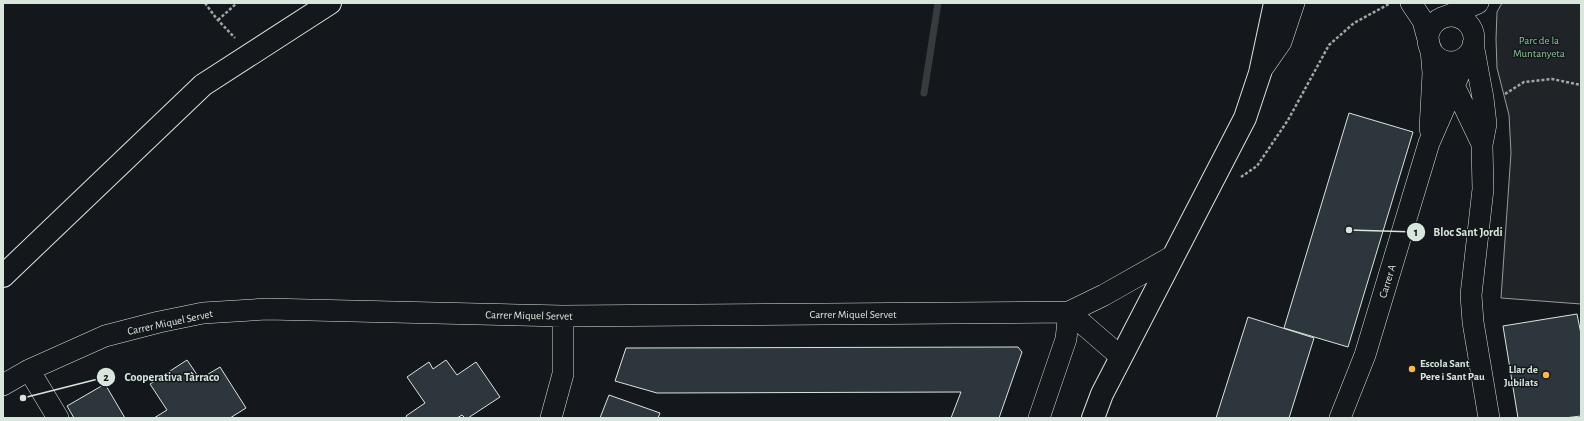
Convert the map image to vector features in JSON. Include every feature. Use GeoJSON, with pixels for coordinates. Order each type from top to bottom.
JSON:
{"type":"FeatureCollection","features":[{"type":"Feature","properties":{"kind":"street"},"geometry":{"type":"LineString","coordinates":[[3,276],[203,85],[330,3]]}},
{"type":"Feature","properties":{"kind":"street"},"geometry":{"type":"LineString","coordinates":[[1092,418],[1102,394],[1245,118],[1260,73],[1275,3]]}},
{"type":"Feature","properties":{"kind":"street"},"geometry":{"type":"LineString","coordinates":[[1260,73],[1281,42],[1294,3]]}},
{"type":"Feature","properties":{"kind":"street"},"geometry":{"type":"LineString","coordinates":[[1411,3],[1423,21],[1434,50],[1454,61],[1461,59],[1462,28],[1478,3]]}},
{"type":"Feature","properties":{"kind":"street","name":"Carrer A"},"geometry":{"type":"LineString","coordinates":[[1340,418],[1365,354],[1429,143],[1454,85],[1462,28],[1483,3]]}},
{"type":"Feature","properties":{"kind":"street"},"geometry":{"type":"LineString","coordinates":[[1462,28],[1434,24],[1428,36],[1474,124],[1482,145]]}},
{"type":"Feature","properties":{"kind":"street"},"geometry":{"type":"LineString","coordinates":[[1462,28],[1483,98],[1486,124],[1482,145],[1483,189],[1472,295],[1473,322],[1489,418]]}},
{"type":"Feature","properties":{"kind":"street","name":"Carrer A"},"geometry":{"type":"LineString","coordinates":[[1429,143],[1434,50]]}},
{"type":"Feature","properties":{"kind":"street","name":"Carrer A"},"geometry":{"type":"LineString","coordinates":[[1429,143],[1447,121],[1455,118],[1463,118],[1474,124]]}},
{"type":"Feature","properties":{"kind":"street","name":"Carrer Miquel Servet"},"geometry":{"type":"LineString","coordinates":[[3,385],[29,370],[105,336],[159,322],[204,313],[267,309],[563,316],[1069,312],[1104,295],[1173,256]]}},
{"type":"Feature","properties":{"kind":"street"},"geometry":{"type":"LineString","coordinates":[[1069,312],[1121,357]]}},
{"type":"Feature","properties":{"kind":"street"},"geometry":{"type":"LineString","coordinates":[[1039,418],[1066,339],[1069,312]]}},
{"type":"Feature","properties":{"kind":"street"},"geometry":{"type":"LineString","coordinates":[[551,418],[563,374],[563,316]]}},
{"type":"Feature","properties":{"kind":"street"},"geometry":{"type":"LineString","coordinates":[[29,370],[58,418]]}},
{"type":"Feature","properties":{"kind":"path"},"geometry":{"type":"LineString","coordinates":[[205,3],[218,20],[251,54]]}},
{"type":"Feature","properties":{"kind":"path"},"geometry":{"type":"LineString","coordinates":[[218,20],[237,3]]}},
{"type":"Feature","properties":{"kind":"path"},"geometry":{"type":"LineString","coordinates":[[1240,178],[1257,166],[1288,120],[1329,45],[1354,23],[1391,3]]}},
{"type":"Feature","properties":{"kind":"path"},"geometry":{"type":"LineString","coordinates":[[1503,95],[1524,82],[1552,79],[1581,84]]}},
{"type":"Feature","properties":{"kind":"green space","name":"Parc de la Muntanyeta"},"geometry":{"type":"Polygon","coordinates":[[[1502,3],[1581,3],[1581,304],[1501,298],[1511,153],[1509,115],[1497,68],[1497,12],[1502,3]]]}},
{"type":"Feature","properties":{"kind":"building"},"geometry":{"type":"Polygon","coordinates":[[[1349,113],[1413,132],[1348,347],[1284,328],[1349,113]]]}},
{"type":"Feature","properties":{"kind":"building","name":"Llar de Jubilats"},"geometry":{"type":"Polygon","coordinates":[[[1577,314],[1581,334],[1581,416],[1564,418],[1518,418],[1503,326],[1577,314]]]}},
{"type":"Feature","properties":{"kind":"building"},"geometry":{"type":"Polygon","coordinates":[[[1248,317],[1314,338],[1289,418],[1216,418],[1248,317]]]}},
{"type":"Feature","properties":{"kind":"building"},"geometry":{"type":"Polygon","coordinates":[[[1018,347],[1022,352],[999,418],[951,418],[961,392],[657,393],[615,381],[626,348],[1018,347]]]}},
{"type":"Feature","properties":{"kind":"building"},"geometry":{"type":"Polygon","coordinates":[[[187,360],[200,379],[220,367],[246,408],[230,418],[154,418],[167,410],[150,384],[187,360]]]}},
{"type":"Feature","properties":{"kind":"building"},"geometry":{"type":"Polygon","coordinates":[[[446,360],[457,375],[476,362],[500,397],[468,418],[465,418],[462,415],[457,418],[407,418],[406,416],[425,403],[407,377],[429,362],[433,369],[446,360]]]}},
{"type":"Feature","properties":{"kind":"building"},"geometry":{"type":"Polygon","coordinates":[[[105,384],[125,418],[74,418],[67,406],[105,384]]]}},
{"type":"Feature","properties":{"kind":"building"},"geometry":{"type":"Polygon","coordinates":[[[609,395],[660,413],[658,418],[600,418],[609,395]]]}},
{"type":"Feature","properties":{"kind":"waterway"},"geometry":{"type":"LineString","coordinates":[[924,93],[938,3]]}},
{"type":"Feature","properties":{"kind":"place","name":"Bloc Sant Jordi"},"geometry":{"type":"Point","coordinates":[1349,230]}},
{"type":"Feature","properties":{"kind":"place","name":"Escola Sant Pere i Sant Pau"},"geometry":{"type":"Point","coordinates":[1412,369]}},
{"type":"Feature","properties":{"kind":"place","name":"Llar de Jubilats"},"geometry":{"type":"Point","coordinates":[1546,375]}},
{"type":"Feature","properties":{"kind":"place","name":"Cooperativa Tàrraco"},"geometry":{"type":"Point","coordinates":[23,398]}}]}
